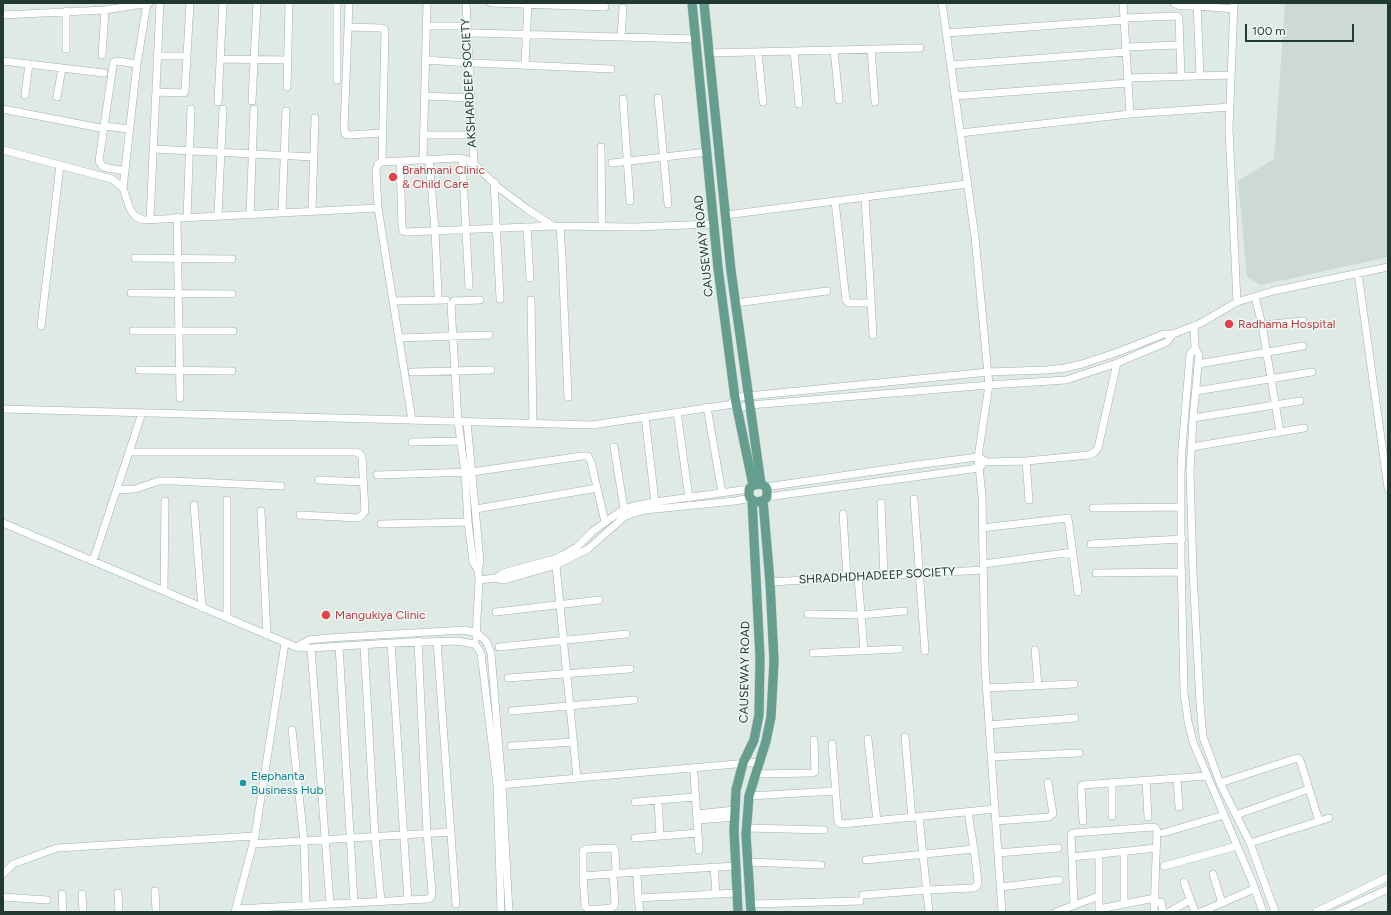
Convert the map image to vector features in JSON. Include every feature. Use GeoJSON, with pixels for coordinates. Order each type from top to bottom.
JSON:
{"type":"FeatureCollection","features":[{"type":"Feature","properties":{"kind":"main road","name":"CAUSEWAY ROAD"},"geometry":{"type":"LineString","coordinates":[[692,3],[718,268],[735,403],[758,493],[760,657],[759,715],[754,740],[743,763],[736,790],[734,830],[738,912]]}},
{"type":"Feature","properties":{"kind":"main road","name":"CAUSEWAY ROAD"},"geometry":{"type":"LineString","coordinates":[[704,3],[724,205],[750,405],[758,493],[770,582],[774,661],[771,717],[766,741],[749,796],[747,828],[751,908]]}},
{"type":"Feature","properties":{"kind":"main road"},"geometry":{"type":"LineString","coordinates":[[712,206],[724,205]]}},
{"type":"Feature","properties":{"kind":"main road"},"geometry":{"type":"LineString","coordinates":[[714,228],[727,229]]}},
{"type":"Feature","properties":{"kind":"street"},"geometry":{"type":"LineString","coordinates":[[3,15],[105,10],[129,4],[148,3],[137,64],[123,188],[130,209],[135,216],[142,220],[312,210],[378,208]]}},
{"type":"Feature","properties":{"kind":"street"},"geometry":{"type":"LineString","coordinates":[[150,219],[160,3]]}},
{"type":"Feature","properties":{"kind":"street"},"geometry":{"type":"LineString","coordinates":[[156,92],[184,93],[185,91],[190,3]]}},
{"type":"Feature","properties":{"kind":"street"},"geometry":{"type":"LineString","coordinates":[[218,102],[223,3]]}},
{"type":"Feature","properties":{"kind":"street"},"geometry":{"type":"LineString","coordinates":[[252,101],[257,3]]}},
{"type":"Feature","properties":{"kind":"street"},"geometry":{"type":"LineString","coordinates":[[287,87],[289,3]]}},
{"type":"Feature","properties":{"kind":"street"},"geometry":{"type":"LineString","coordinates":[[337,3],[337,80]]}},
{"type":"Feature","properties":{"kind":"street"},"geometry":{"type":"LineString","coordinates":[[349,3],[345,134],[382,133]]}},
{"type":"Feature","properties":{"kind":"street"},"geometry":{"type":"LineString","coordinates":[[427,3],[423,135],[435,231],[438,294]]}},
{"type":"Feature","properties":{"kind":"street","name":"AKSHARDEEP SOCIETY"},"geometry":{"type":"LineString","coordinates":[[466,3],[466,26],[471,63],[470,98],[474,164]]}},
{"type":"Feature","properties":{"kind":"street"},"geometry":{"type":"LineString","coordinates":[[491,3],[605,8]]}},
{"type":"Feature","properties":{"kind":"street"},"geometry":{"type":"LineString","coordinates":[[942,3],[975,237],[989,385],[978,457],[982,496],[986,688],[1002,912]]}},
{"type":"Feature","properties":{"kind":"street"},"geometry":{"type":"LineString","coordinates":[[1124,3],[1130,114]]}},
{"type":"Feature","properties":{"kind":"street"},"geometry":{"type":"LineString","coordinates":[[1174,3],[1180,6],[1197,4],[1234,6],[1229,128],[1237,302]]}},
{"type":"Feature","properties":{"kind":"street"},"geometry":{"type":"LineString","coordinates":[[525,65],[528,4]]}},
{"type":"Feature","properties":{"kind":"street"},"geometry":{"type":"LineString","coordinates":[[1197,4],[1200,76]]}},
{"type":"Feature","properties":{"kind":"street"},"geometry":{"type":"LineString","coordinates":[[621,37],[624,8]]}},
{"type":"Feature","properties":{"kind":"street"},"geometry":{"type":"LineString","coordinates":[[102,55],[105,10]]}},
{"type":"Feature","properties":{"kind":"street"},"geometry":{"type":"LineString","coordinates":[[66,11],[66,49]]}},
{"type":"Feature","properties":{"kind":"street"},"geometry":{"type":"LineString","coordinates":[[947,33],[1177,16],[1179,18],[1181,76]]}},
{"type":"Feature","properties":{"kind":"street"},"geometry":{"type":"LineString","coordinates":[[426,26],[466,26]]}},
{"type":"Feature","properties":{"kind":"street"},"geometry":{"type":"LineString","coordinates":[[348,27],[381,28],[385,31],[382,162]]}},
{"type":"Feature","properties":{"kind":"street"},"geometry":{"type":"LineString","coordinates":[[473,33],[696,39]]}},
{"type":"Feature","properties":{"kind":"street"},"geometry":{"type":"LineString","coordinates":[[951,65],[1179,46]]}},
{"type":"Feature","properties":{"kind":"street"},"geometry":{"type":"LineString","coordinates":[[709,54],[920,48]]}},
{"type":"Feature","properties":{"kind":"street"},"geometry":{"type":"LineString","coordinates":[[871,49],[875,102]]}},
{"type":"Feature","properties":{"kind":"street"},"geometry":{"type":"LineString","coordinates":[[834,50],[839,100]]}},
{"type":"Feature","properties":{"kind":"street"},"geometry":{"type":"LineString","coordinates":[[794,51],[799,104]]}},
{"type":"Feature","properties":{"kind":"street"},"geometry":{"type":"LineString","coordinates":[[758,52],[764,102]]}},
{"type":"Feature","properties":{"kind":"street"},"geometry":{"type":"LineString","coordinates":[[157,56],[187,56]]}},
{"type":"Feature","properties":{"kind":"street"},"geometry":{"type":"LineString","coordinates":[[220,59],[288,60]]}},
{"type":"Feature","properties":{"kind":"street"},"geometry":{"type":"LineString","coordinates":[[425,60],[611,69]]}},
{"type":"Feature","properties":{"kind":"street"},"geometry":{"type":"LineString","coordinates":[[3,61],[104,73]]}},
{"type":"Feature","properties":{"kind":"street"},"geometry":{"type":"LineString","coordinates":[[124,171],[103,167],[100,165],[99,161],[102,127],[114,62],[117,61],[137,64]]}},
{"type":"Feature","properties":{"kind":"street"},"geometry":{"type":"LineString","coordinates":[[25,94],[29,64]]}},
{"type":"Feature","properties":{"kind":"street"},"geometry":{"type":"LineString","coordinates":[[57,97],[62,68]]}},
{"type":"Feature","properties":{"kind":"street"},"geometry":{"type":"LineString","coordinates":[[955,96],[1128,80],[1181,76],[1231,75]]}},
{"type":"Feature","properties":{"kind":"street"},"geometry":{"type":"LineString","coordinates":[[424,96],[470,98]]}},
{"type":"Feature","properties":{"kind":"street"},"geometry":{"type":"LineString","coordinates":[[658,98],[668,204]]}},
{"type":"Feature","properties":{"kind":"street"},"geometry":{"type":"LineString","coordinates":[[623,99],[630,201]]}},
{"type":"Feature","properties":{"kind":"street"},"geometry":{"type":"LineString","coordinates":[[960,133],[1130,114],[1230,107]]}},
{"type":"Feature","properties":{"kind":"street"},"geometry":{"type":"LineString","coordinates":[[3,109],[102,127],[129,129]]}},
{"type":"Feature","properties":{"kind":"street"},"geometry":{"type":"LineString","coordinates":[[187,217],[191,109]]}},
{"type":"Feature","properties":{"kind":"street"},"geometry":{"type":"LineString","coordinates":[[218,215],[223,109]]}},
{"type":"Feature","properties":{"kind":"street"},"geometry":{"type":"LineString","coordinates":[[250,214],[254,109]]}},
{"type":"Feature","properties":{"kind":"street"},"geometry":{"type":"LineString","coordinates":[[282,212],[286,111]]}},
{"type":"Feature","properties":{"kind":"street"},"geometry":{"type":"LineString","coordinates":[[312,210],[315,118]]}},
{"type":"Feature","properties":{"kind":"street"},"geometry":{"type":"LineString","coordinates":[[423,135],[472,135]]}},
{"type":"Feature","properties":{"kind":"street"},"geometry":{"type":"LineString","coordinates":[[601,147],[602,227]]}},
{"type":"Feature","properties":{"kind":"street"},"geometry":{"type":"LineString","coordinates":[[153,149],[314,157]]}},
{"type":"Feature","properties":{"kind":"street"},"geometry":{"type":"LineString","coordinates":[[3,150],[112,180],[123,188]]}},
{"type":"Feature","properties":{"kind":"street"},"geometry":{"type":"LineString","coordinates":[[612,163],[707,152]]}},
{"type":"Feature","properties":{"kind":"street"},"geometry":{"type":"LineString","coordinates":[[412,420],[378,208],[376,170],[378,164],[382,162],[426,159],[467,160],[474,164],[527,209],[556,226],[562,257],[568,398]]}},
{"type":"Feature","properties":{"kind":"street"},"geometry":{"type":"LineString","coordinates":[[462,159],[469,286]]}},
{"type":"Feature","properties":{"kind":"street"},"geometry":{"type":"LineString","coordinates":[[400,161],[403,231],[406,232],[556,226],[714,228]]}},
{"type":"Feature","properties":{"kind":"street"},"geometry":{"type":"LineString","coordinates":[[40,326],[60,165]]}},
{"type":"Feature","properties":{"kind":"street"},"geometry":{"type":"LineString","coordinates":[[494,182],[500,299]]}},
{"type":"Feature","properties":{"kind":"street"},"geometry":{"type":"LineString","coordinates":[[726,215],[968,184]]}},
{"type":"Feature","properties":{"kind":"street"},"geometry":{"type":"LineString","coordinates":[[865,197],[874,335]]}},
{"type":"Feature","properties":{"kind":"street"},"geometry":{"type":"LineString","coordinates":[[835,201],[846,300],[849,303],[872,303]]}},
{"type":"Feature","properties":{"kind":"street"},"geometry":{"type":"LineString","coordinates":[[177,217],[180,398]]}},
{"type":"Feature","properties":{"kind":"street"},"geometry":{"type":"LineString","coordinates":[[527,227],[530,278]]}},
{"type":"Feature","properties":{"kind":"street"},"geometry":{"type":"LineString","coordinates":[[135,258],[232,259]]}},
{"type":"Feature","properties":{"kind":"street"},"geometry":{"type":"LineString","coordinates":[[735,403],[748,396],[988,372],[1065,368],[1118,352],[1164,334],[1173,334],[1194,326],[1237,302],[1273,291],[1388,267]]}},
{"type":"Feature","properties":{"kind":"street"},"geometry":{"type":"LineString","coordinates":[[1358,273],[1388,488]]}},
{"type":"Feature","properties":{"kind":"street"},"geometry":{"type":"LineString","coordinates":[[736,303],[827,291]]}},
{"type":"Feature","properties":{"kind":"street"},"geometry":{"type":"LineString","coordinates":[[131,293],[232,294]]}},
{"type":"Feature","properties":{"kind":"street"},"geometry":{"type":"LineString","coordinates":[[1255,297],[1262,325],[1280,432]]}},
{"type":"Feature","properties":{"kind":"street"},"geometry":{"type":"LineString","coordinates":[[393,301],[446,300]]}},
{"type":"Feature","properties":{"kind":"street"},"geometry":{"type":"LineString","coordinates":[[480,300],[452,302],[453,336],[458,421],[476,509],[480,561],[478,570],[477,633],[475,644],[481,653],[500,785],[501,912]]}},
{"type":"Feature","properties":{"kind":"street"},"geometry":{"type":"LineString","coordinates":[[531,300],[533,423]]}},
{"type":"Feature","properties":{"kind":"street"},"geometry":{"type":"LineString","coordinates":[[1262,325],[1303,321]]}},
{"type":"Feature","properties":{"kind":"street"},"geometry":{"type":"LineString","coordinates":[[1194,326],[1195,348],[1199,355],[1190,472],[1193,572],[1200,703],[1204,737],[1220,783],[1250,843],[1276,912]]}},
{"type":"Feature","properties":{"kind":"street"},"geometry":{"type":"LineString","coordinates":[[133,331],[233,332]]}},
{"type":"Feature","properties":{"kind":"street"},"geometry":{"type":"LineString","coordinates":[[3,409],[142,414],[592,425],[735,403],[750,405],[1066,380],[1117,363],[1167,342],[1173,334]]}},
{"type":"Feature","properties":{"kind":"street"},"geometry":{"type":"LineString","coordinates":[[399,338],[489,335]]}},
{"type":"Feature","properties":{"kind":"street"},"geometry":{"type":"LineString","coordinates":[[1198,364],[1303,346]]}},
{"type":"Feature","properties":{"kind":"street"},"geometry":{"type":"LineString","coordinates":[[1195,348],[1190,354],[1182,449],[1181,507],[1184,693],[1193,742],[1263,912]]}},
{"type":"Feature","properties":{"kind":"street"},"geometry":{"type":"LineString","coordinates":[[479,580],[496,578],[504,580],[556,565],[588,549],[624,517],[645,510],[686,507],[916,465],[978,457],[986,462],[1026,461],[1089,455],[1095,452],[1098,448],[1117,363]]}},
{"type":"Feature","properties":{"kind":"street"},"geometry":{"type":"LineString","coordinates":[[139,370],[232,371]]}},
{"type":"Feature","properties":{"kind":"street"},"geometry":{"type":"LineString","coordinates":[[412,372],[491,370]]}},
{"type":"Feature","properties":{"kind":"street"},"geometry":{"type":"LineString","coordinates":[[1196,391],[1312,372]]}},
{"type":"Feature","properties":{"kind":"street"},"geometry":{"type":"LineString","coordinates":[[1193,418],[1300,401]]}},
{"type":"Feature","properties":{"kind":"street"},"geometry":{"type":"LineString","coordinates":[[707,407],[722,493]]}},
{"type":"Feature","properties":{"kind":"street"},"geometry":{"type":"LineString","coordinates":[[677,412],[688,498]]}},
{"type":"Feature","properties":{"kind":"street"},"geometry":{"type":"LineString","coordinates":[[93,561],[142,414]]}},
{"type":"Feature","properties":{"kind":"street"},"geometry":{"type":"LineString","coordinates":[[645,417],[656,502]]}},
{"type":"Feature","properties":{"kind":"street"},"geometry":{"type":"LineString","coordinates":[[466,422],[469,473],[468,522],[473,562],[478,570]]}},
{"type":"Feature","properties":{"kind":"street"},"geometry":{"type":"LineString","coordinates":[[1192,447],[1304,428]]}},
{"type":"Feature","properties":{"kind":"street"},"geometry":{"type":"LineString","coordinates":[[412,442],[461,441]]}},
{"type":"Feature","properties":{"kind":"street"},"geometry":{"type":"LineString","coordinates":[[614,447],[624,509]]}},
{"type":"Feature","properties":{"kind":"street"},"geometry":{"type":"LineString","coordinates":[[129,452],[356,452],[360,454],[362,458],[363,514],[359,518],[300,515]]}},
{"type":"Feature","properties":{"kind":"street"},"geometry":{"type":"LineString","coordinates":[[377,475],[469,473],[588,456],[591,462],[605,522]]}},
{"type":"Feature","properties":{"kind":"street"},"geometry":{"type":"LineString","coordinates":[[1026,461],[1029,500]]}},
{"type":"Feature","properties":{"kind":"street"},"geometry":{"type":"LineString","coordinates":[[496,578],[503,574],[554,559],[562,555],[577,547],[593,531],[624,509],[634,506],[722,493],[758,493],[914,478],[979,468],[986,462]]}},
{"type":"Feature","properties":{"kind":"street"},"geometry":{"type":"LineString","coordinates":[[319,480],[363,482]]}},
{"type":"Feature","properties":{"kind":"street"},"geometry":{"type":"LineString","coordinates":[[117,490],[135,490],[159,481],[281,486]]}},
{"type":"Feature","properties":{"kind":"street"},"geometry":{"type":"LineString","coordinates":[[476,509],[597,488]]}},
{"type":"Feature","properties":{"kind":"street"},"geometry":{"type":"LineString","coordinates":[[227,500],[227,618]]}},
{"type":"Feature","properties":{"kind":"street"},"geometry":{"type":"LineString","coordinates":[[914,500],[925,651]]}},
{"type":"Feature","properties":{"kind":"street"},"geometry":{"type":"LineString","coordinates":[[164,591],[165,501]]}},
{"type":"Feature","properties":{"kind":"street"},"geometry":{"type":"LineString","coordinates":[[881,503],[884,576]]}},
{"type":"Feature","properties":{"kind":"street"},"geometry":{"type":"LineString","coordinates":[[194,505],[202,608]]}},
{"type":"Feature","properties":{"kind":"street"},"geometry":{"type":"LineString","coordinates":[[1093,508],[1181,507]]}},
{"type":"Feature","properties":{"kind":"street"},"geometry":{"type":"LineString","coordinates":[[261,511],[267,635]]}},
{"type":"Feature","properties":{"kind":"street"},"geometry":{"type":"LineString","coordinates":[[843,514],[847,578]]}},
{"type":"Feature","properties":{"kind":"street"},"geometry":{"type":"LineString","coordinates":[[982,528],[1068,518],[1078,592]]}},
{"type":"Feature","properties":{"kind":"street"},"geometry":{"type":"LineString","coordinates":[[381,524],[468,522]]}},
{"type":"Feature","properties":{"kind":"street"},"geometry":{"type":"LineString","coordinates":[[3,523],[296,647],[311,648],[436,641],[457,641],[475,644]]}},
{"type":"Feature","properties":{"kind":"street"},"geometry":{"type":"LineString","coordinates":[[1091,544],[1182,538]]}},
{"type":"Feature","properties":{"kind":"street","name":"SHRADHDHADEEP SOCIETY"},"geometry":{"type":"LineString","coordinates":[[770,582],[920,574],[983,567],[1073,552]]}},
{"type":"Feature","properties":{"kind":"street"},"geometry":{"type":"LineString","coordinates":[[556,565],[577,778]]}},
{"type":"Feature","properties":{"kind":"street"},"geometry":{"type":"LineString","coordinates":[[1096,573],[1182,572]]}},
{"type":"Feature","properties":{"kind":"street"},"geometry":{"type":"LineString","coordinates":[[858,577],[864,650]]}},
{"type":"Feature","properties":{"kind":"street"},"geometry":{"type":"LineString","coordinates":[[496,612],[599,600]]}},
{"type":"Feature","properties":{"kind":"street"},"geometry":{"type":"LineString","coordinates":[[808,614],[861,615],[904,611]]}},
{"type":"Feature","properties":{"kind":"street"},"geometry":{"type":"LineString","coordinates":[[296,647],[309,640],[328,638],[464,630],[477,633],[486,641],[491,653],[509,912]]}},
{"type":"Feature","properties":{"kind":"street"},"geometry":{"type":"LineString","coordinates":[[499,647],[626,634]]}},
{"type":"Feature","properties":{"kind":"street"},"geometry":{"type":"LineString","coordinates":[[436,641],[456,904]]}},
{"type":"Feature","properties":{"kind":"street"},"geometry":{"type":"LineString","coordinates":[[285,643],[255,836],[236,910],[354,902],[428,899],[431,897],[432,893],[427,833],[418,642]]}},
{"type":"Feature","properties":{"kind":"street"},"geometry":{"type":"LineString","coordinates":[[391,643],[408,900]]}},
{"type":"Feature","properties":{"kind":"street"},"geometry":{"type":"LineString","coordinates":[[364,645],[375,837],[381,901]]}},
{"type":"Feature","properties":{"kind":"street"},"geometry":{"type":"LineString","coordinates":[[339,646],[354,902]]}},
{"type":"Feature","properties":{"kind":"street"},"geometry":{"type":"LineString","coordinates":[[311,648],[330,904]]}},
{"type":"Feature","properties":{"kind":"street"},"geometry":{"type":"LineString","coordinates":[[813,653],[899,649]]}},
{"type":"Feature","properties":{"kind":"street"},"geometry":{"type":"LineString","coordinates":[[1035,650],[1038,686]]}},
{"type":"Feature","properties":{"kind":"street"},"geometry":{"type":"LineString","coordinates":[[508,678],[630,669]]}},
{"type":"Feature","properties":{"kind":"street"},"geometry":{"type":"LineString","coordinates":[[986,688],[1074,684]]}},
{"type":"Feature","properties":{"kind":"street"},"geometry":{"type":"LineString","coordinates":[[512,711],[634,700]]}},
{"type":"Feature","properties":{"kind":"street"},"geometry":{"type":"LineString","coordinates":[[1186,707],[1200,703]]}},
{"type":"Feature","properties":{"kind":"street"},"geometry":{"type":"LineString","coordinates":[[989,725],[1075,718]]}},
{"type":"Feature","properties":{"kind":"street"},"geometry":{"type":"LineString","coordinates":[[292,730],[304,841],[306,905]]}},
{"type":"Feature","properties":{"kind":"street"},"geometry":{"type":"LineString","coordinates":[[905,737],[916,818],[924,854],[929,912]]}},
{"type":"Feature","properties":{"kind":"street"},"geometry":{"type":"LineString","coordinates":[[868,739],[878,821]]}},
{"type":"Feature","properties":{"kind":"street"},"geometry":{"type":"LineString","coordinates":[[756,774],[815,772],[814,740]]}},
{"type":"Feature","properties":{"kind":"street"},"geometry":{"type":"LineString","coordinates":[[511,746],[573,742]]}},
{"type":"Feature","properties":{"kind":"street"},"geometry":{"type":"LineString","coordinates":[[832,744],[838,822],[846,824],[995,809]]}},
{"type":"Feature","properties":{"kind":"street"},"geometry":{"type":"LineString","coordinates":[[991,757],[1079,753]]}},
{"type":"Feature","properties":{"kind":"street"},"geometry":{"type":"LineString","coordinates":[[1220,783],[1297,758],[1300,760],[1319,821]]}},
{"type":"Feature","properties":{"kind":"street"},"geometry":{"type":"LineString","coordinates":[[500,785],[759,762]]}},
{"type":"Feature","properties":{"kind":"street"},"geometry":{"type":"LineString","coordinates":[[694,774],[699,850]]}},
{"type":"Feature","properties":{"kind":"street"},"geometry":{"type":"LineString","coordinates":[[1083,821],[1082,785],[1208,776]]}},
{"type":"Feature","properties":{"kind":"street"},"geometry":{"type":"LineString","coordinates":[[1177,778],[1179,807]]}},
{"type":"Feature","properties":{"kind":"street"},"geometry":{"type":"LineString","coordinates":[[1146,781],[1148,817]]}},
{"type":"Feature","properties":{"kind":"street"},"geometry":{"type":"LineString","coordinates":[[1112,782],[1112,816]]}},
{"type":"Feature","properties":{"kind":"street"},"geometry":{"type":"LineString","coordinates":[[996,821],[1049,817],[1053,814],[1048,783]]}},
{"type":"Feature","properties":{"kind":"street"},"geometry":{"type":"LineString","coordinates":[[1236,815],[1309,789]]}},
{"type":"Feature","properties":{"kind":"street"},"geometry":{"type":"LineString","coordinates":[[749,796],[836,790]]}},
{"type":"Feature","properties":{"kind":"street"},"geometry":{"type":"LineString","coordinates":[[635,802],[695,798]]}},
{"type":"Feature","properties":{"kind":"street"},"geometry":{"type":"LineString","coordinates":[[658,800],[660,836]]}},
{"type":"Feature","properties":{"kind":"street"},"geometry":{"type":"LineString","coordinates":[[751,908],[862,898],[928,890],[973,888],[977,886],[978,881],[968,812]]}},
{"type":"Feature","properties":{"kind":"street"},"geometry":{"type":"LineString","coordinates":[[697,817],[735,813]]}},
{"type":"Feature","properties":{"kind":"street"},"geometry":{"type":"LineString","coordinates":[[1163,833],[1224,815]]}},
{"type":"Feature","properties":{"kind":"street"},"geometry":{"type":"LineString","coordinates":[[1250,843],[1329,818]]}},
{"type":"Feature","properties":{"kind":"street"},"geometry":{"type":"LineString","coordinates":[[747,828],[824,830]]}},
{"type":"Feature","properties":{"kind":"street"},"geometry":{"type":"LineString","coordinates":[[1071,908],[1071,835],[1073,833],[1156,828],[1158,900],[1163,912]]}},
{"type":"Feature","properties":{"kind":"street"},"geometry":{"type":"LineString","coordinates":[[253,844],[451,832]]}},
{"type":"Feature","properties":{"kind":"street"},"geometry":{"type":"LineString","coordinates":[[635,838],[698,833]]}},
{"type":"Feature","properties":{"kind":"street"},"geometry":{"type":"LineString","coordinates":[[3,874],[13,864],[57,848],[255,836]]}},
{"type":"Feature","properties":{"kind":"street"},"geometry":{"type":"LineString","coordinates":[[1164,866],[1237,846]]}},
{"type":"Feature","properties":{"kind":"street"},"geometry":{"type":"LineString","coordinates":[[614,848],[614,906],[611,908],[589,910],[585,906],[583,876],[582,851],[586,849],[614,848]]}},
{"type":"Feature","properties":{"kind":"street"},"geometry":{"type":"LineString","coordinates":[[998,853],[1058,848]]}},
{"type":"Feature","properties":{"kind":"street"},"geometry":{"type":"LineString","coordinates":[[1072,857],[1156,848]]}},
{"type":"Feature","properties":{"kind":"street"},"geometry":{"type":"LineString","coordinates":[[866,860],[974,849]]}},
{"type":"Feature","properties":{"kind":"street"},"geometry":{"type":"LineString","coordinates":[[1124,852],[1124,904]]}},
{"type":"Feature","properties":{"kind":"street"},"geometry":{"type":"LineString","coordinates":[[1099,854],[1099,910],[1115,909],[1124,904],[1158,900]]}},
{"type":"Feature","properties":{"kind":"street"},"geometry":{"type":"LineString","coordinates":[[748,862],[821,865]]}},
{"type":"Feature","properties":{"kind":"street"},"geometry":{"type":"LineString","coordinates":[[583,876],[735,866]]}},
{"type":"Feature","properties":{"kind":"street"},"geometry":{"type":"LineString","coordinates":[[714,867],[716,894]]}},
{"type":"Feature","properties":{"kind":"street"},"geometry":{"type":"LineString","coordinates":[[637,872],[640,912]]}},
{"type":"Feature","properties":{"kind":"street"},"geometry":{"type":"LineString","coordinates":[[1213,874],[1222,903]]}},
{"type":"Feature","properties":{"kind":"street"},"geometry":{"type":"LineString","coordinates":[[1316,912],[1388,876]]}},
{"type":"Feature","properties":{"kind":"street"},"geometry":{"type":"LineString","coordinates":[[1000,887],[1059,880]]}},
{"type":"Feature","properties":{"kind":"street"},"geometry":{"type":"LineString","coordinates":[[1184,882],[1194,912]]}},
{"type":"Feature","properties":{"kind":"street"},"geometry":{"type":"LineString","coordinates":[[1201,912],[1254,889]]}},
{"type":"Feature","properties":{"kind":"street"},"geometry":{"type":"LineString","coordinates":[[1338,912],[1388,889]]}},
{"type":"Feature","properties":{"kind":"street"},"geometry":{"type":"LineString","coordinates":[[155,891],[156,912]]}},
{"type":"Feature","properties":{"kind":"street"},"geometry":{"type":"LineString","coordinates":[[118,893],[119,912]]}},
{"type":"Feature","properties":{"kind":"street"},"geometry":{"type":"LineString","coordinates":[[638,898],[737,893]]}},
{"type":"Feature","properties":{"kind":"street"},"geometry":{"type":"LineString","coordinates":[[62,894],[63,912]]}},
{"type":"Feature","properties":{"kind":"street"},"geometry":{"type":"LineString","coordinates":[[82,894],[83,912]]}},
{"type":"Feature","properties":{"kind":"street"},"geometry":{"type":"LineString","coordinates":[[1056,912],[1071,908],[1099,896]]}},
{"type":"Feature","properties":{"kind":"street"},"geometry":{"type":"LineString","coordinates":[[3,897],[47,900]]}},
{"type":"Feature","properties":{"kind":"street"},"geometry":{"type":"LineString","coordinates":[[1154,912],[1158,900]]}},
{"type":"Feature","properties":{"kind":"street"},"geometry":{"type":"LineString","coordinates":[[1169,912],[1190,900]]}},
{"type":"Feature","properties":{"kind":"shaded area"},"geometry":{"type":"Polygon","coordinates":[[[1285,3],[1388,3],[1388,257],[1261,285],[1247,277],[1238,181],[1274,159],[1285,3]]]}},
{"type":"Feature","properties":{"kind":"place","name":"Brahmani Clinic & Child Care"},"geometry":{"type":"Point","coordinates":[393,177]}},
{"type":"Feature","properties":{"kind":"place","name":"Radhama Hospital"},"geometry":{"type":"Point","coordinates":[1229,324]}},
{"type":"Feature","properties":{"kind":"place","name":"Mangukiya Clinic"},"geometry":{"type":"Point","coordinates":[326,615]}},
{"type":"Feature","properties":{"kind":"place","name":"Elephanta Business Hub"},"geometry":{"type":"Point","coordinates":[243,783]}}]}
